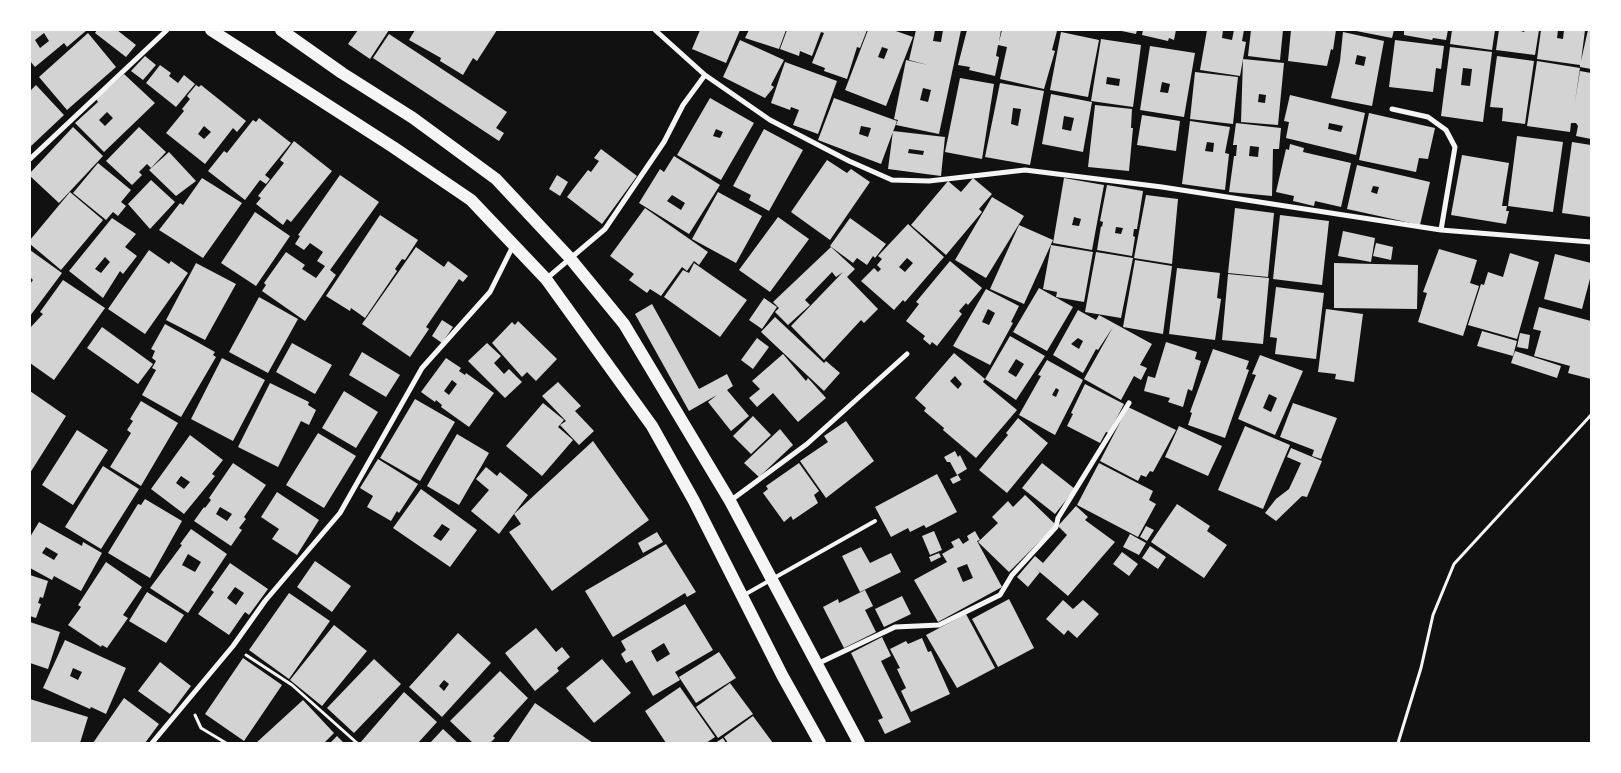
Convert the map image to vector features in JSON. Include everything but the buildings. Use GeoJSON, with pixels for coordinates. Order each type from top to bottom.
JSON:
{"type":"FeatureCollection","features":[{"type":"Feature","properties":{"kind":"main road"},"geometry":{"type":"LineString","coordinates":[[211,30],[394,147],[471,200],[546,279],[652,426],[694,501],[820,743]]}},
{"type":"Feature","properties":{"kind":"main road"},"geometry":{"type":"LineString","coordinates":[[281,30],[296,34],[342,73],[414,118],[496,179],[569,257],[624,324],[730,501],[859,743]]}},
{"type":"Feature","properties":{"kind":"street"},"geometry":{"type":"LineString","coordinates":[[30,159],[166,30]]}},
{"type":"Feature","properties":{"kind":"street"},"geometry":{"type":"LineString","coordinates":[[656,30],[705,75],[770,120],[849,162],[892,180],[929,181],[1026,170],[1162,186],[1441,230],[1591,242]]}},
{"type":"Feature","properties":{"kind":"street"},"geometry":{"type":"LineString","coordinates":[[546,279],[569,257],[605,229],[664,142],[683,105],[705,75]]}},
{"type":"Feature","properties":{"kind":"street"},"geometry":{"type":"LineString","coordinates":[[1392,109],[1428,117],[1446,130],[1455,147],[1441,230]]}},
{"type":"Feature","properties":{"kind":"street"},"geometry":{"type":"LineString","coordinates":[[152,743],[233,646],[266,600],[340,513],[422,368],[490,292],[514,246]]}},
{"type":"Feature","properties":{"kind":"street"},"geometry":{"type":"LineString","coordinates":[[730,501],[808,444],[907,354]]}},
{"type":"Feature","properties":{"kind":"street"},"geometry":{"type":"LineString","coordinates":[[816,665],[894,627],[939,625],[1000,595],[1012,575],[1056,527],[1058,518],[1129,403]]}},
{"type":"Feature","properties":{"kind":"lane"},"geometry":{"type":"LineString","coordinates":[[742,596],[875,521]]}},
{"type":"Feature","properties":{"kind":"path"},"geometry":{"type":"LineString","coordinates":[[1398,743],[1421,668],[1433,615],[1454,564],[1591,415]]}},
{"type":"Feature","properties":{"kind":"path"},"geometry":{"type":"LineString","coordinates":[[233,646],[292,685],[358,743]]}},
{"type":"Feature","properties":{"kind":"path"},"geometry":{"type":"LineString","coordinates":[[188,698],[201,728],[226,743]]}}]}
